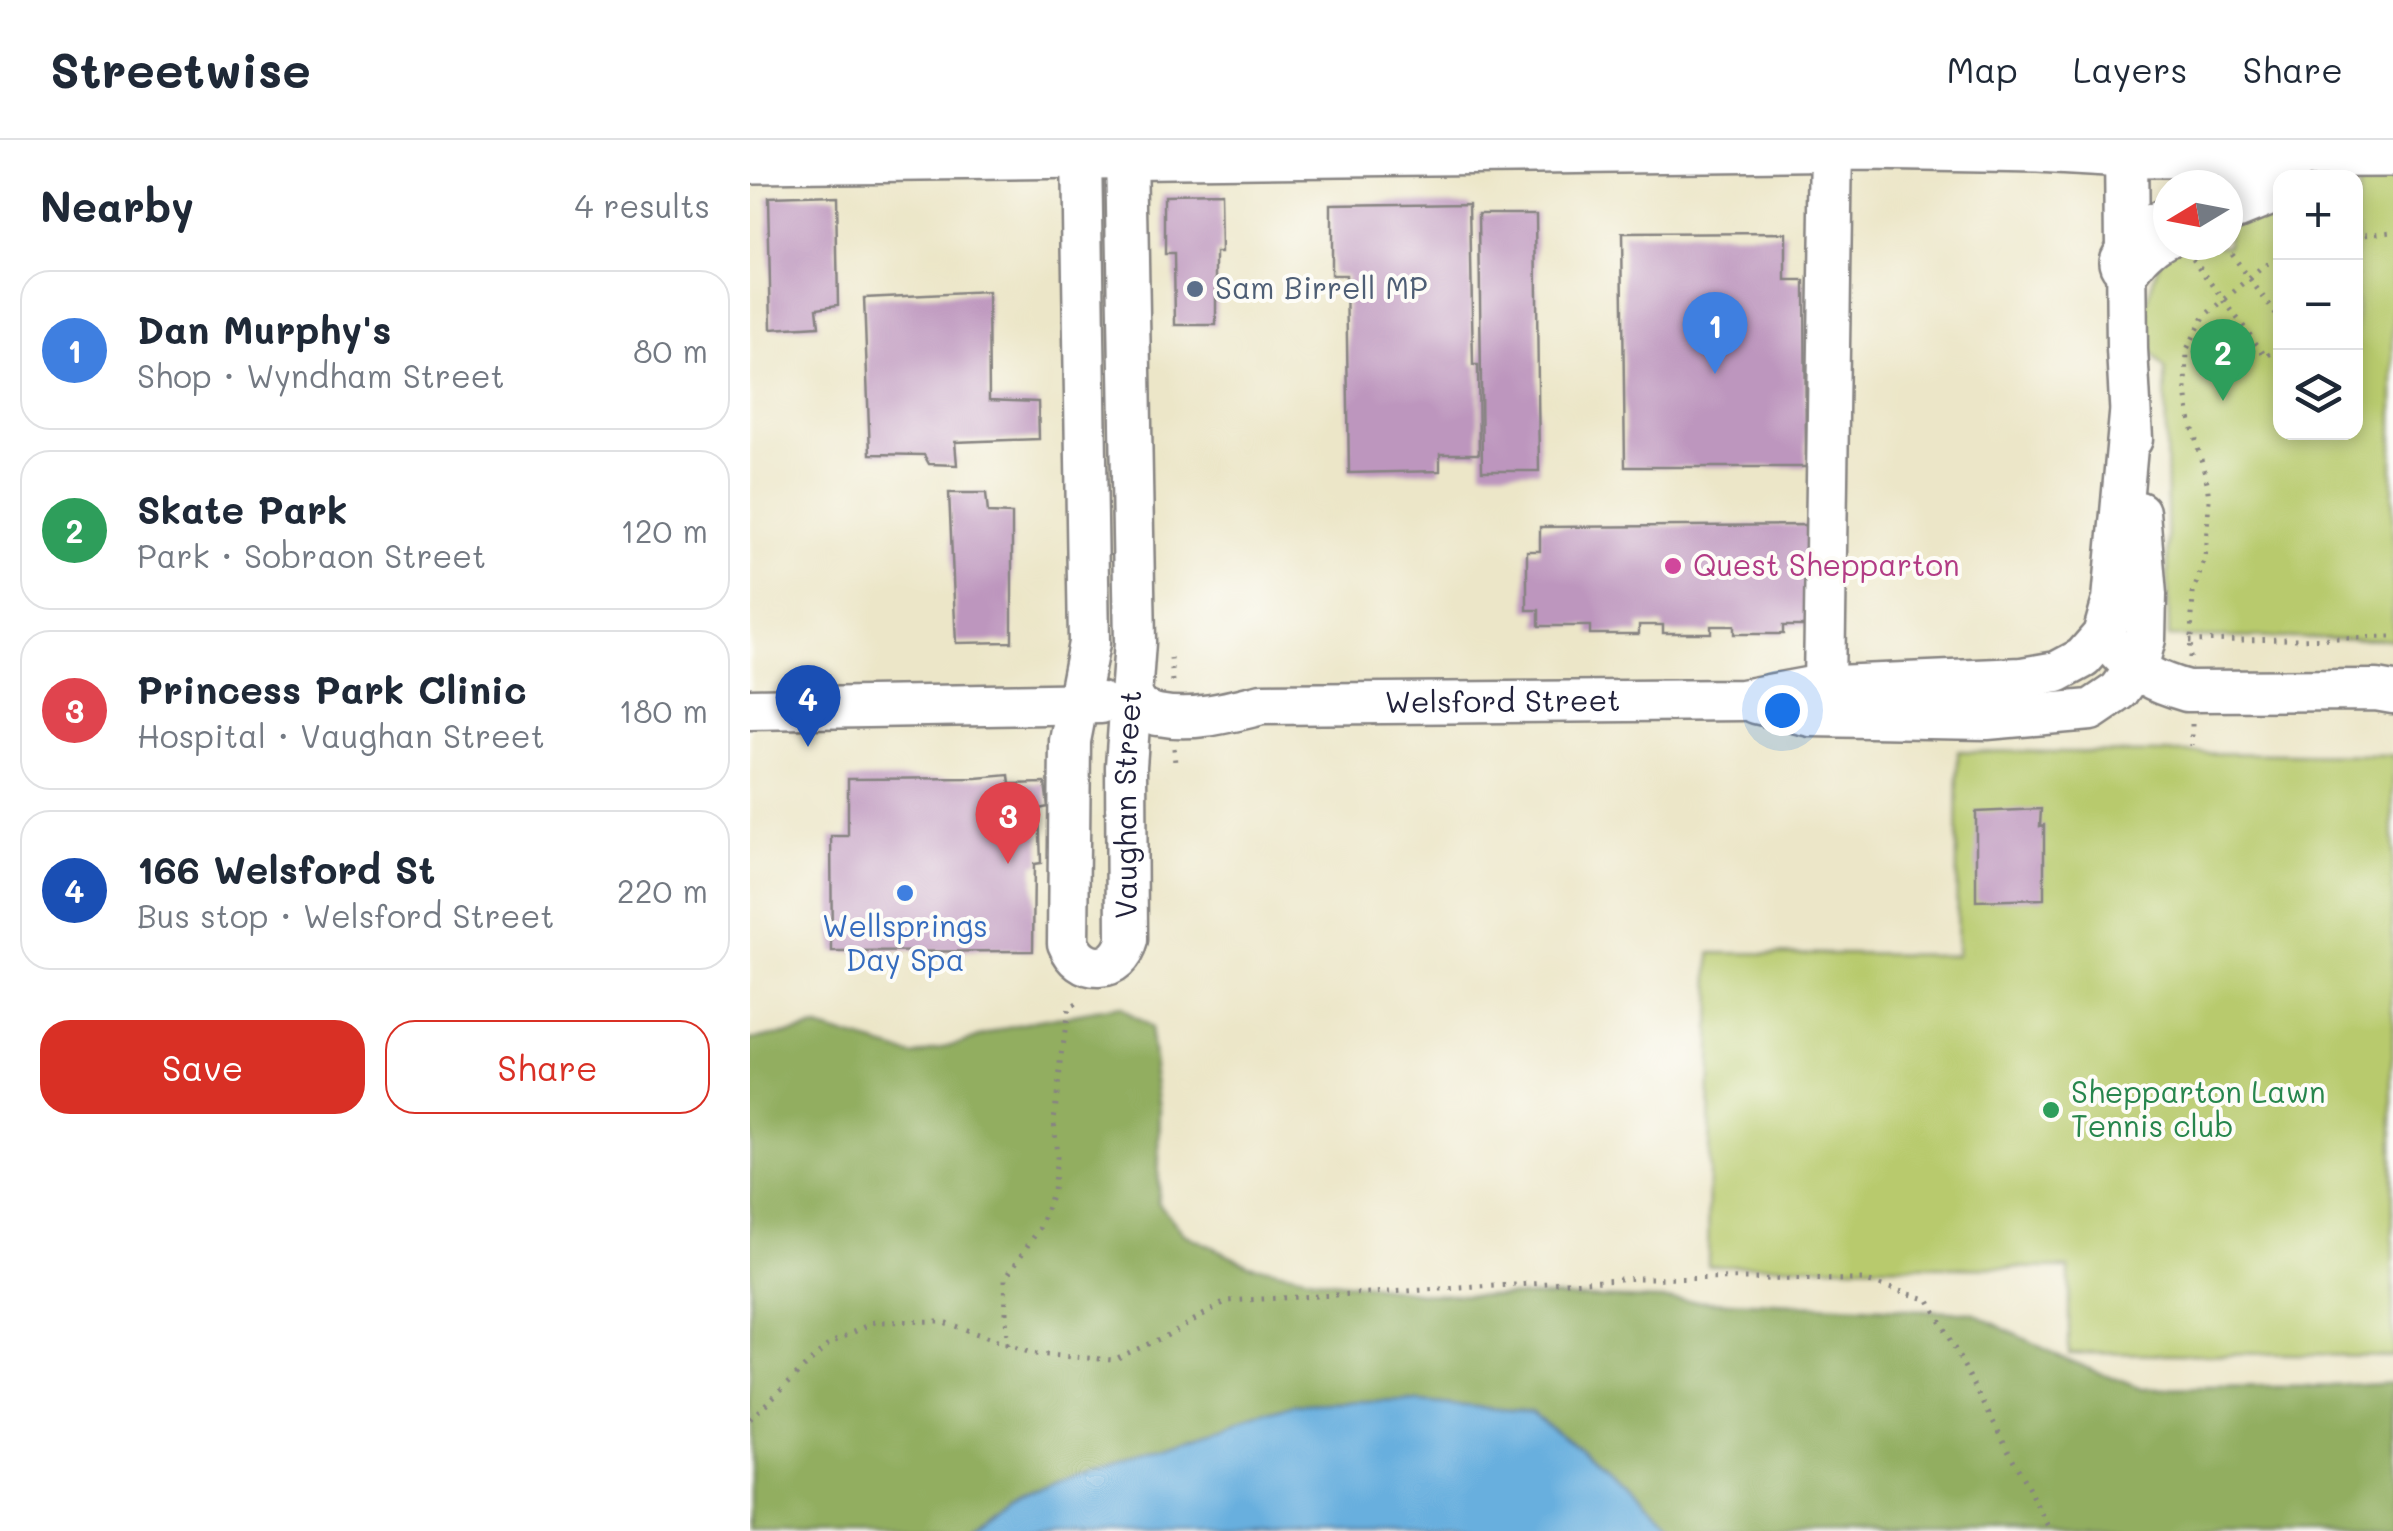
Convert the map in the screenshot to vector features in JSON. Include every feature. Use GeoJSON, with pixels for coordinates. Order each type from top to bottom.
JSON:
{"type":"FeatureCollection","features":[{"type":"Feature","properties":{"kind":"highway"},"geometry":{"type":"LineString","coordinates":[[750,156],[1104,146],[2124,143],[2379,149]]}},
{"type":"Feature","properties":{"kind":"highway"},"geometry":{"type":"LineString","coordinates":[[2317,170],[2379,149]]}},
{"type":"Feature","properties":{"kind":"highway"},"geometry":{"type":"LineString","coordinates":[[2243,197],[2273,185]]}},
{"type":"Feature","properties":{"kind":"highway"},"geometry":{"type":"LineString","coordinates":[[2127,261],[2153,234]]}},
{"type":"Feature","properties":{"kind":"street"},"geometry":{"type":"LineString","coordinates":[[1824,686],[1832,143]]}},
{"type":"Feature","properties":{"kind":"street"},"geometry":{"type":"LineString","coordinates":[[2124,143],[2130,415],[2146,594],[2144,639],[2134,669]]}},
{"type":"Feature","properties":{"kind":"street","name":"Vaughan Street"},"geometry":{"type":"LineString","coordinates":[[1104,146],[1130,379],[1135,642],[1126,766],[1127,940],[1125,950],[1112,964],[1094,967],[1077,959],[1068,943],[1070,740],[1090,643],[1085,380],[1104,146]]}},
{"type":"Feature","properties":{"kind":"street"},"geometry":{"type":"LineString","coordinates":[[1085,380],[1130,379]]}},
{"type":"Feature","properties":{"kind":"street"},"geometry":{"type":"LineString","coordinates":[[2130,415],[2113,600],[2103,634],[2134,669],[2160,684],[2192,691],[2393,692]]}},
{"type":"Feature","properties":{"kind":"street","name":"Welsford Street"},"geometry":{"type":"LineString","coordinates":[[750,709],[1129,702],[1155,715],[1209,716],[1262,704],[1742,700],[1824,686],[2022,678],[2057,672],[2082,658],[2103,634]]}},
{"type":"Feature","properties":{"kind":"street","name":"Welsford Street"},"geometry":{"type":"LineString","coordinates":[[1742,700],[1811,716],[1988,719],[2051,715],[2091,710],[2118,691],[2134,669]]}},
{"type":"Feature","properties":{"kind":"path"},"geometry":{"type":"LineString","coordinates":[[2363,234],[2393,232]]}},
{"type":"Feature","properties":{"kind":"path"},"geometry":{"type":"LineString","coordinates":[[2194,260],[2266,357],[2275,350]]}},
{"type":"Feature","properties":{"kind":"path"},"geometry":{"type":"LineString","coordinates":[[2236,260],[2273,310]]}},
{"type":"Feature","properties":{"kind":"path"},"geometry":{"type":"LineString","coordinates":[[2192,746],[2193,594],[2205,557],[2209,500],[2208,482],[2189,414],[2188,349],[2204,316],[2276,260]]}},
{"type":"Feature","properties":{"kind":"path"},"geometry":{"type":"LineString","coordinates":[[2190,640],[2393,637]]}},
{"type":"Feature","properties":{"kind":"path"},"geometry":{"type":"LineString","coordinates":[[1007,1345],[1004,1279],[1039,1229],[1052,1190],[1057,1157],[1054,1120],[1068,1008],[1089,997],[1094,967]]}},
{"type":"Feature","properties":{"kind":"path"},"geometry":{"type":"LineString","coordinates":[[750,1419],[829,1344],[875,1322],[941,1321],[1034,1354],[1113,1360],[1168,1336],[1227,1301],[1638,1278],[1863,1280],[1930,1300],[2051,1531]]}},
{"type":"Feature","properties":{"kind":"green space"},"geometry":{"type":"Polygon","coordinates":[[[2393,175],[2393,639],[2169,637],[2165,369],[2150,349],[2146,330],[2150,291],[2158,265],[2160,260],[2243,260],[2243,203],[2273,194],[2273,440],[2363,440],[2363,178],[2393,175]]]}},
{"type":"Feature","properties":{"kind":"green space","name":"Shepparton Lawn Tennis club"},"geometry":{"type":"Polygon","coordinates":[[[1958,751],[2393,755],[2393,1356],[2069,1353],[2069,1268],[1708,1265],[1711,953],[1956,955],[1958,751]]]}},
{"type":"Feature","properties":{"kind":"green space"},"geometry":{"type":"Polygon","coordinates":[[[1118,1007],[1149,1029],[1160,1108],[1158,1202],[1184,1234],[1249,1264],[1323,1280],[1423,1293],[1973,1313],[2053,1353],[2141,1389],[2393,1382],[2393,1531],[1678,1531],[1632,1484],[1532,1412],[1409,1401],[1296,1404],[1012,1497],[966,1531],[750,1531],[750,1039],[816,1028],[914,1056],[1022,1024],[1118,1007]]]}},
{"type":"Feature","properties":{"kind":"water"},"geometry":{"type":"Polygon","coordinates":[[[1409,1401],[1532,1412],[1632,1484],[1678,1531],[966,1531],[1012,1497],[1296,1404],[1409,1401]]]}},
{"type":"Feature","properties":{"kind":"building","name":"Sam Birrell MP"},"geometry":{"type":"Polygon","coordinates":[[[1220,195],[1216,325],[1175,325],[1174,254],[1165,254],[1165,196],[1220,195]]]}},
{"type":"Feature","properties":{"kind":"building"},"geometry":{"type":"Polygon","coordinates":[[[836,196],[838,305],[817,308],[819,326],[771,329],[768,198],[836,196]]]}},
{"type":"Feature","properties":{"kind":"building"},"geometry":{"type":"Polygon","coordinates":[[[1470,202],[1479,454],[1440,454],[1440,471],[1349,473],[1346,275],[1331,275],[1331,204],[1470,202]]]}},
{"type":"Feature","properties":{"kind":"building"},"geometry":{"type":"Polygon","coordinates":[[[1479,213],[1536,213],[1539,471],[1482,471],[1479,213]]]}},
{"type":"Feature","properties":{"kind":"building"},"geometry":{"type":"Polygon","coordinates":[[[1786,233],[1786,281],[1805,281],[1806,467],[1625,467],[1622,234],[1786,233]]]}},
{"type":"Feature","properties":{"kind":"building"},"geometry":{"type":"Polygon","coordinates":[[[988,292],[989,400],[1038,402],[1039,439],[955,442],[957,465],[929,464],[924,455],[870,454],[864,298],[988,292]]]}},
{"type":"Feature","properties":{"kind":"building"},"geometry":{"type":"Polygon","coordinates":[[[949,493],[986,493],[988,513],[1012,514],[1012,642],[956,643],[949,493]]]}},
{"type":"Feature","properties":{"kind":"building","name":"Quest Shepparton"},"geometry":{"type":"Polygon","coordinates":[[[1809,525],[1812,626],[1783,626],[1783,634],[1734,634],[1734,626],[1711,626],[1711,633],[1663,633],[1663,625],[1639,625],[1639,634],[1590,634],[1590,626],[1539,626],[1539,610],[1527,610],[1527,551],[1540,551],[1540,527],[1809,525]]]}},
{"type":"Feature","properties":{"kind":"building","name":"Wellsprings Day Spa"},"geometry":{"type":"Polygon","coordinates":[[[1009,775],[1010,784],[1045,783],[1048,807],[1039,809],[1041,863],[1034,864],[1033,951],[832,952],[831,836],[848,836],[848,779],[1009,775]]]}},
{"type":"Feature","properties":{"kind":"building"},"geometry":{"type":"Polygon","coordinates":[[[2041,809],[2044,899],[1976,901],[1976,812],[2041,809]]]}},
{"type":"Feature","properties":{"kind":"place","name":"Sam Birrell MP"},"geometry":{"type":"Point","coordinates":[1195,289]}},
{"type":"Feature","properties":{"kind":"place","name":"Dan Murphy's"},"geometry":{"type":"Point","coordinates":[1715,374]}},
{"type":"Feature","properties":{"kind":"place","name":"Skate Park"},"geometry":{"type":"Point","coordinates":[2223,401]}},
{"type":"Feature","properties":{"kind":"place","name":"Quest Shepparton"},"geometry":{"type":"Point","coordinates":[1673,566]}},
{"type":"Feature","properties":{"kind":"place","name":"166 Welsford St"},"geometry":{"type":"Point","coordinates":[808,747]}},
{"type":"Feature","properties":{"kind":"place","name":"Princess Park Clinic"},"geometry":{"type":"Point","coordinates":[1008,864]}},
{"type":"Feature","properties":{"kind":"place","name":"Wellsprings Day Spa"},"geometry":{"type":"Point","coordinates":[905,893]}},
{"type":"Feature","properties":{"kind":"place","name":"Shepparton Lawn Tennis club"},"geometry":{"type":"Point","coordinates":[2051,1110]}}]}
